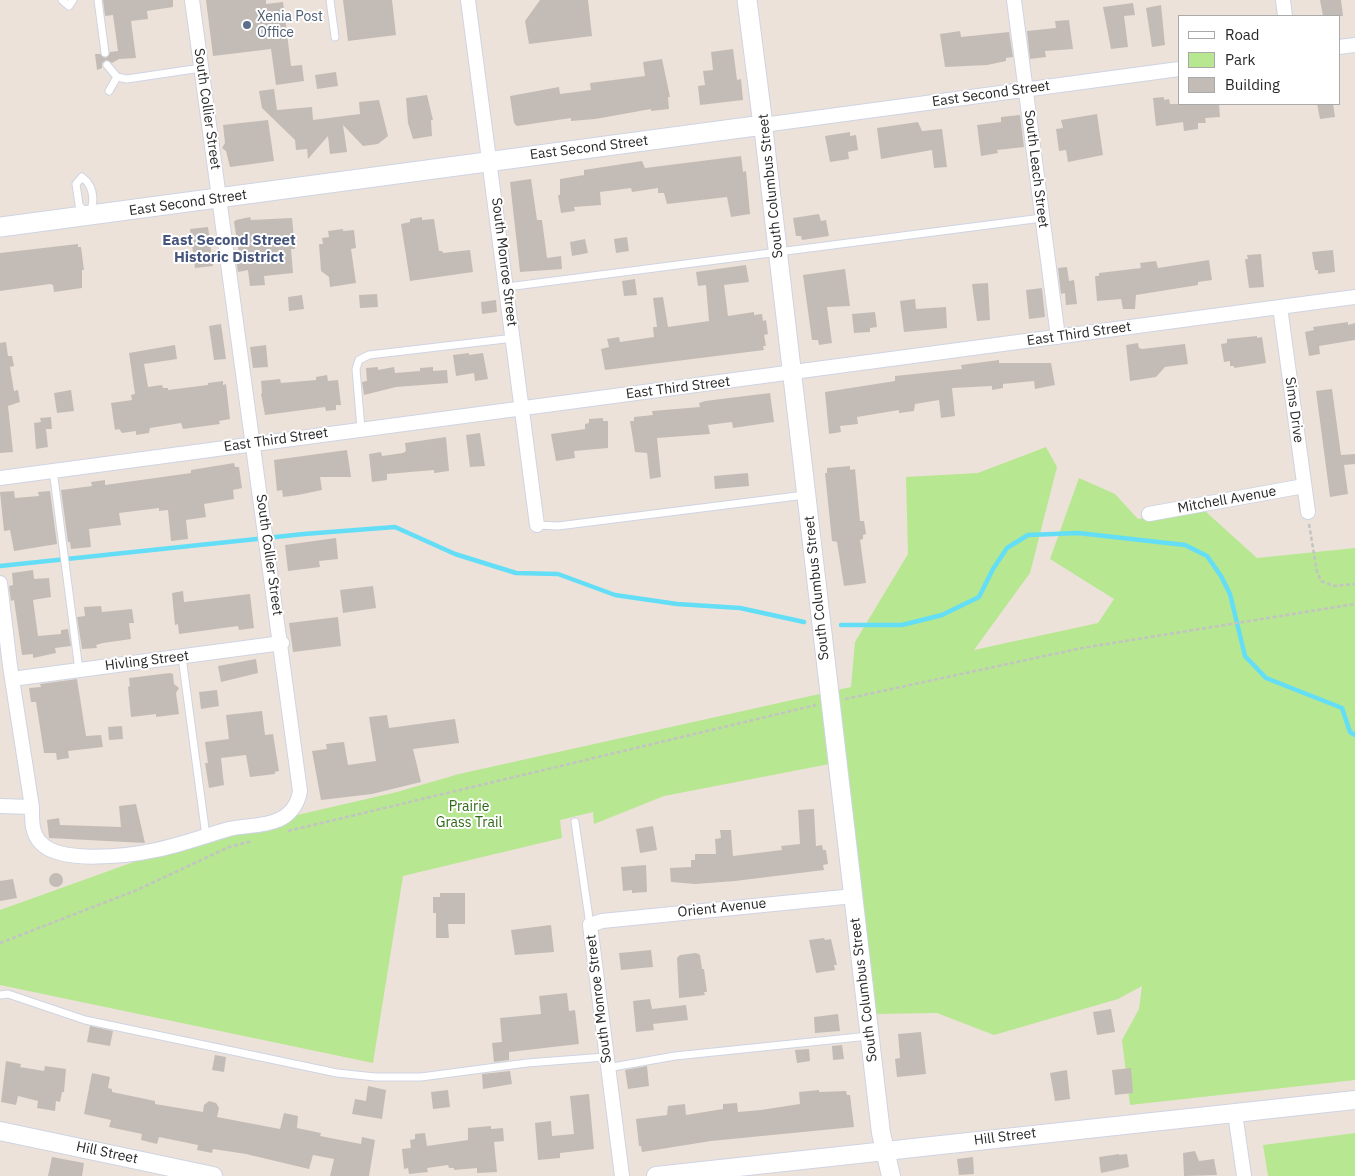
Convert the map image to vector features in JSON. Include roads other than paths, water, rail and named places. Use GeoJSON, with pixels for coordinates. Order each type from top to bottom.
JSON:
{"type":"FeatureCollection","features":[{"type":"Feature","properties":{"kind":"main road","name":"South Columbus Street"},"geometry":{"type":"LineString","coordinates":[[751,0],[764,125]]}},
{"type":"Feature","properties":{"kind":"main road","name":"East Second Street"},"geometry":{"type":"LineString","coordinates":[[0,227],[219,200],[351,179],[764,125]]}},
{"type":"Feature","properties":{"kind":"street","name":"South Collier Street"},"geometry":{"type":"LineString","coordinates":[[0,583],[12,678],[32,807],[32,824],[41,843],[60,854],[144,853],[232,828],[278,820],[294,807],[299,796],[282,643],[252,444],[192,0]]}},
{"type":"Feature","properties":{"kind":"street","name":"South Monroe Street"},"geometry":{"type":"LineString","coordinates":[[468,0],[514,338],[537,526]]}},
{"type":"Feature","properties":{"kind":"street","name":"South Leach Street"},"geometry":{"type":"LineString","coordinates":[[1014,0],[1058,337]]}},
{"type":"Feature","properties":{"kind":"street"},"geometry":{"type":"LineString","coordinates":[[1283,0],[1285,15]]}},
{"type":"Feature","properties":{"kind":"street"},"geometry":{"type":"LineString","coordinates":[[1340,47],[1355,45]]}},
{"type":"Feature","properties":{"kind":"street","name":"East Second Street"},"geometry":{"type":"LineString","coordinates":[[764,125],[1178,69]]}},
{"type":"Feature","properties":{"kind":"street","name":"South Columbus Street"},"geometry":{"type":"LineString","coordinates":[[764,125],[870,1036],[884,1151],[891,1176]]}},
{"type":"Feature","properties":{"kind":"street","name":"East Third Street"},"geometry":{"type":"LineString","coordinates":[[0,478],[1355,297]]}},
{"type":"Feature","properties":{"kind":"street","name":"Sims Drive"},"geometry":{"type":"LineString","coordinates":[[1280,307],[1308,512]]}},
{"type":"Feature","properties":{"kind":"street","name":"Mitchell Avenue"},"geometry":{"type":"LineString","coordinates":[[1149,514],[1304,486]]}},
{"type":"Feature","properties":{"kind":"street","name":"Hivling Street"},"geometry":{"type":"LineString","coordinates":[[12,678],[282,643]]}},
{"type":"Feature","properties":{"kind":"street"},"geometry":{"type":"LineString","coordinates":[[0,806],[32,807]]}},
{"type":"Feature","properties":{"kind":"street","name":"Orient Avenue"},"geometry":{"type":"LineString","coordinates":[[590,925],[622,919],[854,896]]}},
{"type":"Feature","properties":{"kind":"street","name":"South Monroe Street"},"geometry":{"type":"LineString","coordinates":[[590,925],[622,1176]]}},
{"type":"Feature","properties":{"kind":"street","name":"Hill Street"},"geometry":{"type":"LineString","coordinates":[[656,1176],[1355,1100]]}},
{"type":"Feature","properties":{"kind":"street"},"geometry":{"type":"LineString","coordinates":[[1235,1113],[1244,1176]]}},
{"type":"Feature","properties":{"kind":"street","name":"Hill Street"},"geometry":{"type":"LineString","coordinates":[[0,1131],[213,1176]]}},
{"type":"Feature","properties":{"kind":"lane"},"geometry":{"type":"LineString","coordinates":[[62,0],[69,6],[73,0]]}},
{"type":"Feature","properties":{"kind":"lane"},"geometry":{"type":"LineString","coordinates":[[98,0],[105,53]]}},
{"type":"Feature","properties":{"kind":"lane"},"geometry":{"type":"LineString","coordinates":[[330,0],[335,37]]}},
{"type":"Feature","properties":{"kind":"lane"},"geometry":{"type":"LineString","coordinates":[[107,65],[117,77],[128,80],[201,68]]}},
{"type":"Feature","properties":{"kind":"lane"},"geometry":{"type":"LineString","coordinates":[[109,91],[117,77]]}},
{"type":"Feature","properties":{"kind":"lane"},"geometry":{"type":"LineString","coordinates":[[82,177],[90,183],[94,203],[88,216],[79,205],[76,184],[82,177]]}},
{"type":"Feature","properties":{"kind":"lane"},"geometry":{"type":"LineString","coordinates":[[507,287],[1042,218]]}},
{"type":"Feature","properties":{"kind":"lane"},"geometry":{"type":"LineString","coordinates":[[361,429],[356,369],[359,360],[369,355],[514,338]]}},
{"type":"Feature","properties":{"kind":"lane"},"geometry":{"type":"LineString","coordinates":[[53,470],[79,670]]}},
{"type":"Feature","properties":{"kind":"lane"},"geometry":{"type":"LineString","coordinates":[[537,526],[558,526],[807,495]]}},
{"type":"Feature","properties":{"kind":"lane"},"geometry":{"type":"LineString","coordinates":[[182,657],[206,836]]}},
{"type":"Feature","properties":{"kind":"lane","name":"South Monroe Street"},"geometry":{"type":"LineString","coordinates":[[575,822],[590,925]]}},
{"type":"Feature","properties":{"kind":"lane"},"geometry":{"type":"LineString","coordinates":[[0,995],[8,994],[85,1020],[337,1072],[375,1076],[420,1076],[606,1062],[870,1036]]}},
{"type":"Feature","properties":{"kind":"waterway"},"geometry":{"type":"LineString","coordinates":[[0,566],[304,534],[395,527],[455,554],[516,573],[558,574],[615,595],[677,604],[740,608],[804,622]]}},
{"type":"Feature","properties":{"kind":"waterway"},"geometry":{"type":"LineString","coordinates":[[841,625],[902,625],[942,615],[979,597],[993,569],[1007,548],[1028,535],[1078,533],[1185,545],[1207,556],[1221,576],[1230,594],[1245,656],[1266,678],[1342,708],[1350,732],[1355,735]]}},
{"type":"Feature","properties":{"kind":"place","name":"Xenia Post Office"},"geometry":{"type":"Point","coordinates":[247,25]}},
{"type":"Feature","properties":{"kind":"district","name":"East Second Street Historic District"},"geometry":{"type":"Point","coordinates":[229,250]}},
{"type":"Feature","properties":{"kind":"park label","name":"Prairie Grass Trail"},"geometry":{"type":"Point","coordinates":[469,816]}}]}
